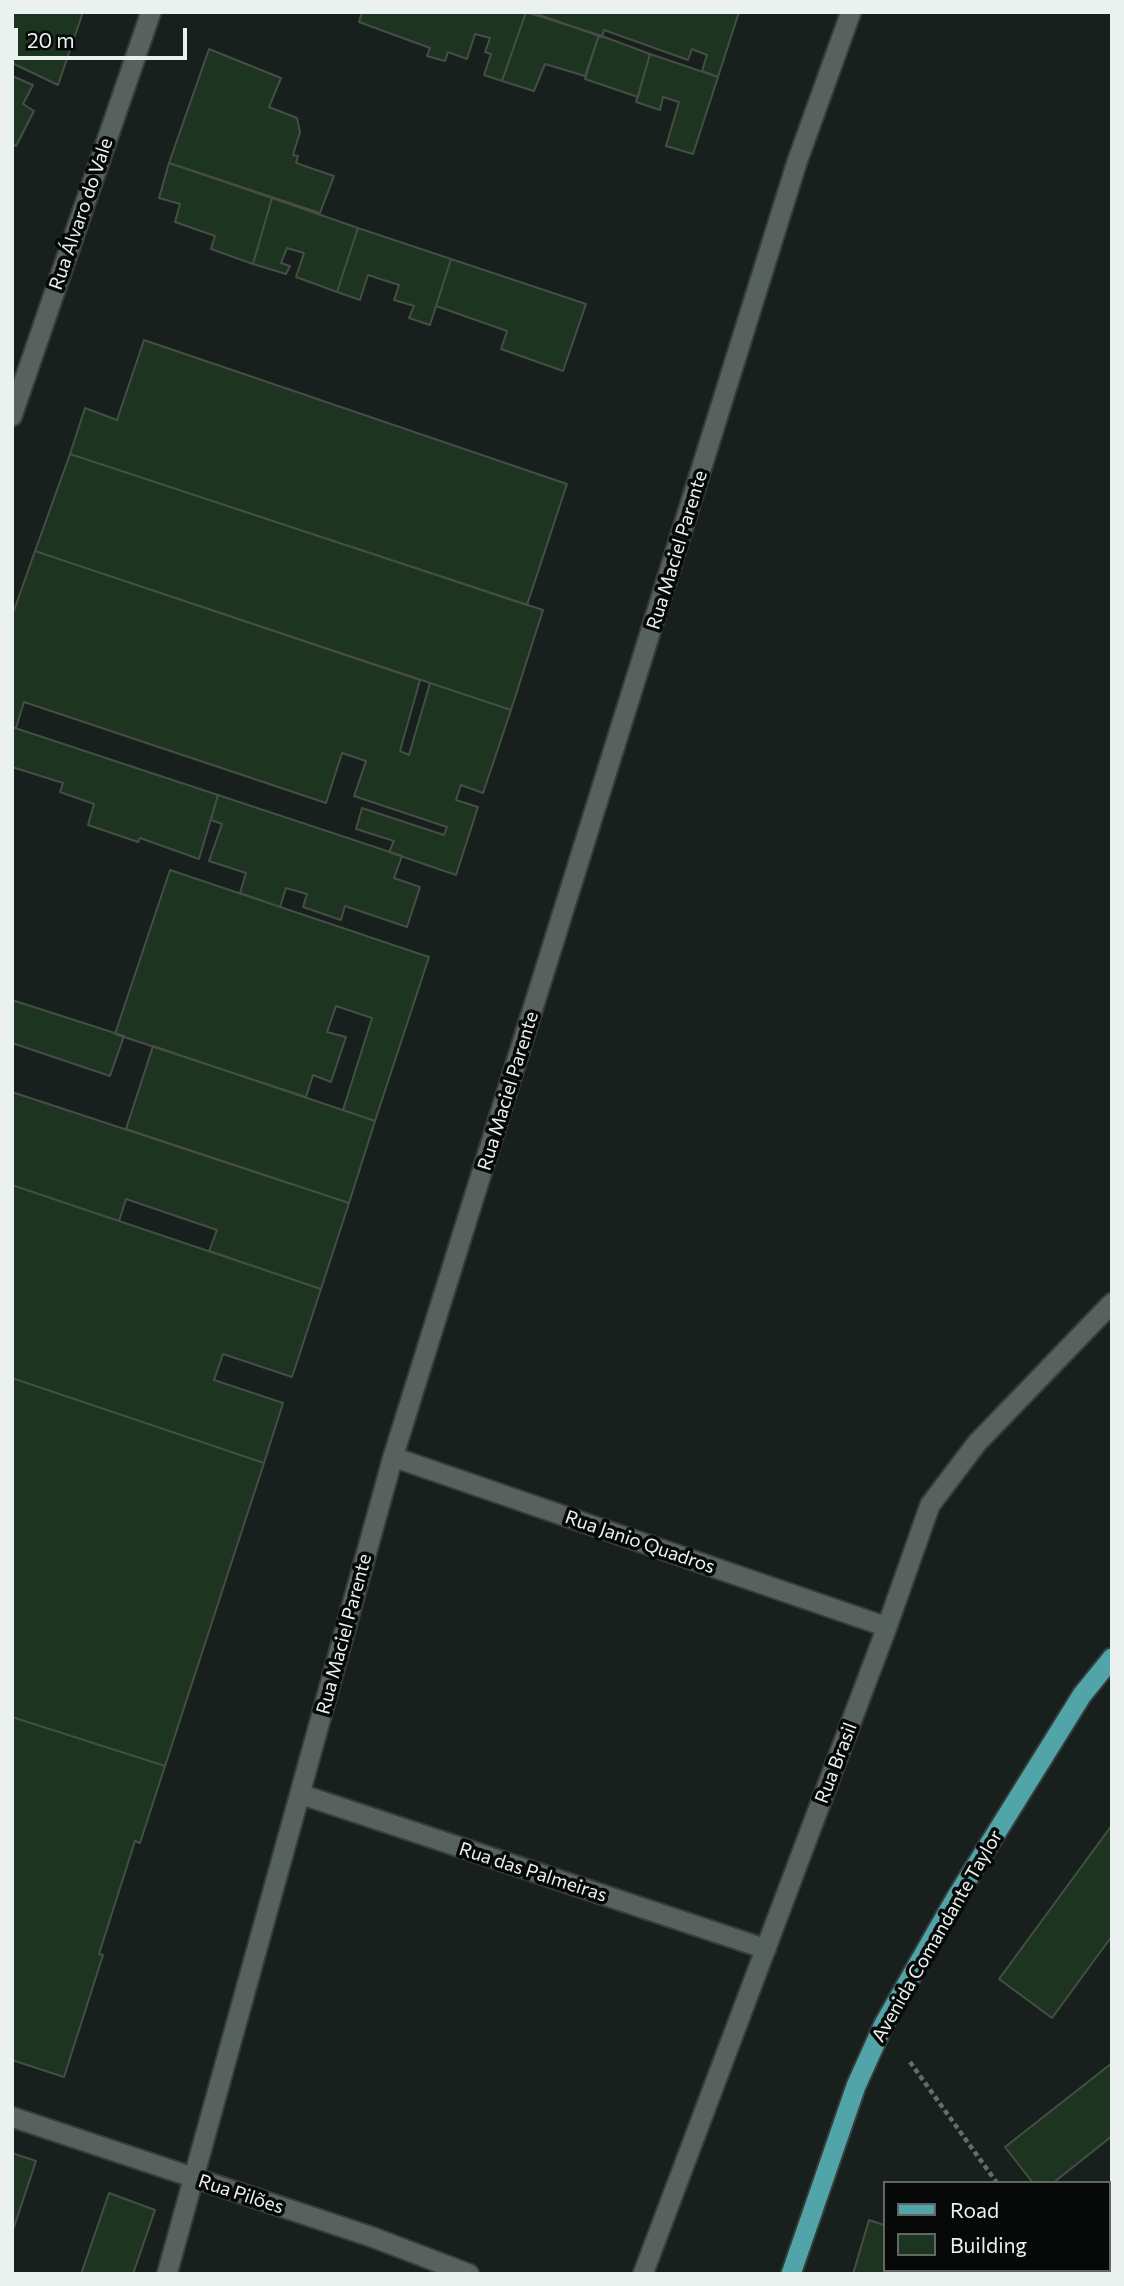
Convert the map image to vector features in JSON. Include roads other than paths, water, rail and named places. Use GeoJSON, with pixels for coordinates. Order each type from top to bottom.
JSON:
{"type":"FeatureCollection","features":[{"type":"Feature","properties":{"kind":"main road","name":"Avenida Comandante Taylor"},"geometry":{"type":"LineString","coordinates":[[791,2274],[856,2086],[884,2024],[957,1896],[1082,1695],[1112,1658]]}},
{"type":"Feature","properties":{"kind":"street","name":"Rua Álvaro do Vale"},"geometry":{"type":"LineString","coordinates":[[12,416],[150,12]]}},
{"type":"Feature","properties":{"kind":"street","name":"Rua Maciel Parente"},"geometry":{"type":"LineString","coordinates":[[167,2274],[393,1457],[793,175],[851,12]]}},
{"type":"Feature","properties":{"kind":"street","name":"Rua Brasil"},"geometry":{"type":"LineString","coordinates":[[643,2274],[887,1627],[930,1504],[976,1443],[1112,1303]]}},
{"type":"Feature","properties":{"kind":"street","name":"Rua Janio Quadros"},"geometry":{"type":"LineString","coordinates":[[393,1457],[887,1627]]}},
{"type":"Feature","properties":{"kind":"street","name":"Rua das Palmeiras"},"geometry":{"type":"LineString","coordinates":[[300,1794],[766,1949]]}},
{"type":"Feature","properties":{"kind":"street","name":"Rua Pilões"},"geometry":{"type":"LineString","coordinates":[[12,2117],[372,2237],[469,2274]]}}]}
